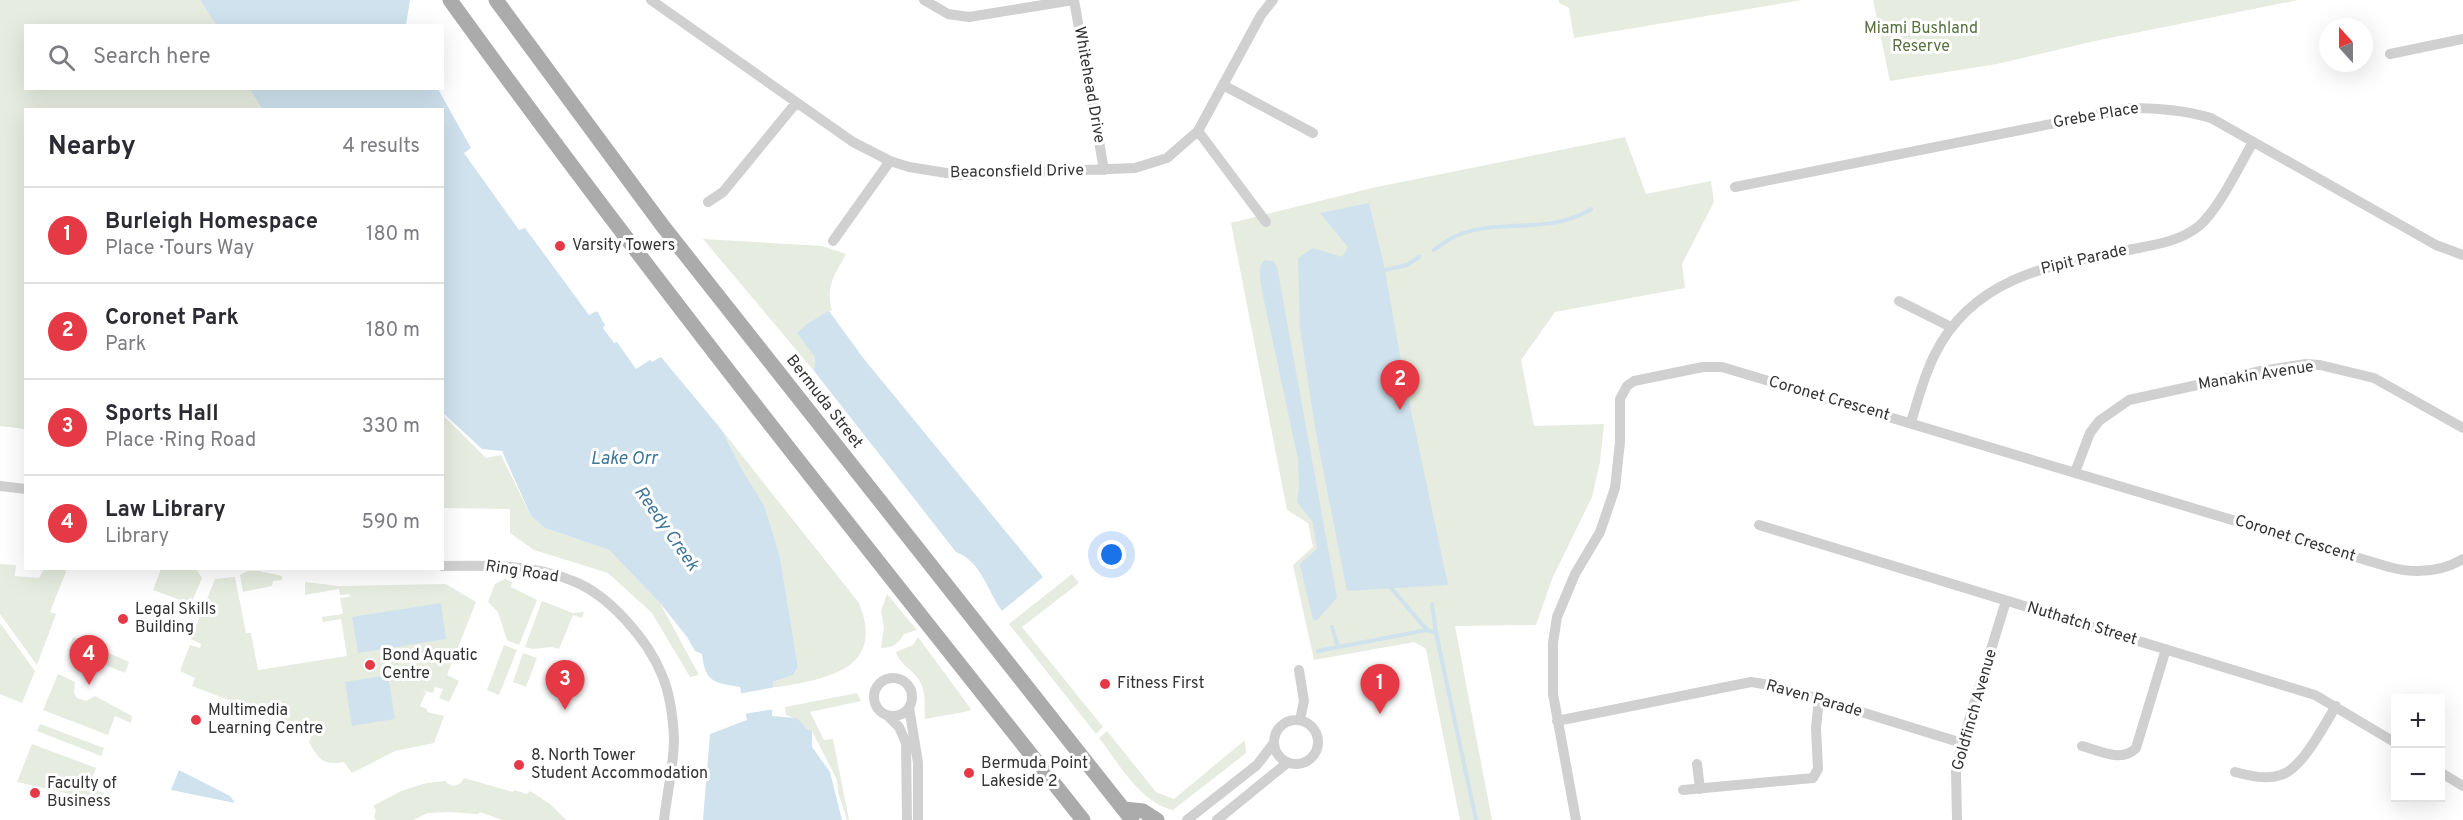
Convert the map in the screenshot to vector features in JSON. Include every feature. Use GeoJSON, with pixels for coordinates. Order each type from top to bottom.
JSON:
{"type":"FeatureCollection","features":[{"type":"Feature","properties":{"kind":"main road"},"geometry":{"type":"LineString","coordinates":[[450,0],[531,114],[685,316],[1083,820]]}},
{"type":"Feature","properties":{"kind":"main road","name":"Bermuda Street"},"geometry":{"type":"LineString","coordinates":[[496,0],[662,225],[1128,815]]}},
{"type":"Feature","properties":{"kind":"main road"},"geometry":{"type":"LineString","coordinates":[[1128,815],[1143,812],[1157,820]]}},
{"type":"Feature","properties":{"kind":"street","name":"Beaconsfield Drive"},"geometry":{"type":"LineString","coordinates":[[651,0],[853,142],[890,161],[933,172],[959,175],[1135,168],[1167,158],[1198,131],[1261,15],[1273,0]]}},
{"type":"Feature","properties":{"kind":"street"},"geometry":{"type":"LineString","coordinates":[[924,0],[948,14],[969,17],[1074,0]]}},
{"type":"Feature","properties":{"kind":"street","name":"Whitehead Drive"},"geometry":{"type":"LineString","coordinates":[[1074,0],[1104,170]]}},
{"type":"Feature","properties":{"kind":"street"},"geometry":{"type":"LineString","coordinates":[[2390,54],[2463,39]]}},
{"type":"Feature","properties":{"kind":"street"},"geometry":{"type":"LineString","coordinates":[[1223,85],[1313,133]]}},
{"type":"Feature","properties":{"kind":"street"},"geometry":{"type":"LineString","coordinates":[[708,202],[723,192],[796,103]]}},
{"type":"Feature","properties":{"kind":"street","name":"Grebe Place"},"geometry":{"type":"LineString","coordinates":[[1736,187],[2131,108],[2186,111],[2211,118],[2436,245],[2463,255]]}},
{"type":"Feature","properties":{"kind":"street"},"geometry":{"type":"LineString","coordinates":[[1198,131],[1266,222]]}},
{"type":"Feature","properties":{"kind":"street","name":"Pipit Parade"},"geometry":{"type":"LineString","coordinates":[[1911,422],[1934,356],[1951,327],[1980,300],[2022,276],[2043,268],[2154,245],[2186,235],[2210,216],[2253,142]]}},
{"type":"Feature","properties":{"kind":"street"},"geometry":{"type":"LineString","coordinates":[[833,241],[890,161]]}},
{"type":"Feature","properties":{"kind":"street"},"geometry":{"type":"LineString","coordinates":[[1899,301],[1951,327]]}},
{"type":"Feature","properties":{"kind":"street","name":"Manakin Avenue"},"geometry":{"type":"LineString","coordinates":[[2075,472],[2090,433],[2099,421],[2129,400],[2261,371],[2306,364],[2352,371],[2374,378],[2463,428]]}},
{"type":"Feature","properties":{"kind":"street","name":"Coronet Crescent"},"geometry":{"type":"LineString","coordinates":[[1576,820],[1557,720],[1551,666],[1557,617],[1575,574],[1600,532],[1615,488],[1620,442],[1620,399],[1627,387],[1634,381],[1703,367],[1722,367],[2406,572],[2434,570],[2463,558]]}},
{"type":"Feature","properties":{"kind":"street"},"geometry":{"type":"LineString","coordinates":[[0,486],[24,489]]}},
{"type":"Feature","properties":{"kind":"street","name":"Nuthatch Street"},"geometry":{"type":"LineString","coordinates":[[1760,525],[2315,695],[2391,740]]}},
{"type":"Feature","properties":{"kind":"street","name":"Ring Road"},"geometry":{"type":"LineString","coordinates":[[444,566],[473,565],[540,571],[574,581],[623,616],[647,648],[662,674],[668,694],[674,737],[664,820]]}},
{"type":"Feature","properties":{"kind":"street","name":"Goldfinch Avenue"},"geometry":{"type":"LineString","coordinates":[[1957,820],[1956,772],[1962,742],[2006,601]]}},
{"type":"Feature","properties":{"kind":"street"},"geometry":{"type":"LineString","coordinates":[[2082,746],[2121,757],[2130,754],[2136,748],[2166,650]]}},
{"type":"Feature","properties":{"kind":"street"},"geometry":{"type":"LineString","coordinates":[[1299,670],[1304,701],[1300,720]]}},
{"type":"Feature","properties":{"kind":"street"},"geometry":{"type":"LineString","coordinates":[[907,820],[906,743],[902,731],[878,709],[874,698],[877,687],[884,681],[895,679],[906,684],[911,695],[909,707],[918,763],[918,820]]}},
{"type":"Feature","properties":{"kind":"street","name":"Raven Parade"},"geometry":{"type":"LineString","coordinates":[[1557,720],[1751,682],[1776,686],[1962,742]]}},
{"type":"Feature","properties":{"kind":"street"},"geometry":{"type":"LineString","coordinates":[[1683,790],[1813,778],[1818,769],[1816,728],[1819,699]]}},
{"type":"Feature","properties":{"kind":"street"},"geometry":{"type":"LineString","coordinates":[[2235,772],[2269,777],[2286,772],[2302,758],[2336,706]]}},
{"type":"Feature","properties":{"kind":"street"},"geometry":{"type":"LineString","coordinates":[[888,716],[900,715],[909,707]]}},
{"type":"Feature","properties":{"kind":"street"},"geometry":{"type":"LineString","coordinates":[[1187,820],[1257,765],[1273,744],[1280,726],[1290,721],[1300,720],[1312,727],[1318,739],[1312,757],[1307,761],[1294,764],[1287,763],[1278,755],[1273,744]]}},
{"type":"Feature","properties":{"kind":"street"},"geometry":{"type":"LineString","coordinates":[[1217,820],[1287,763]]}},
{"type":"Feature","properties":{"kind":"street"},"geometry":{"type":"LineString","coordinates":[[1697,764],[1700,789]]}},
{"type":"Feature","properties":{"kind":"street"},"geometry":{"type":"LineString","coordinates":[[2445,775],[2463,786]]}},
{"type":"Feature","properties":{"kind":"green space"},"geometry":{"type":"Polygon","coordinates":[[[0,0],[200,0],[216,24],[24,24],[24,90],[251,90],[261,108],[24,108],[24,429],[0,426],[0,0]]]}},
{"type":"Feature","properties":{"kind":"green space"},"geometry":{"type":"Polygon","coordinates":[[[1559,0],[1802,0],[1574,38],[1569,8],[1559,3],[1559,0]]]}},
{"type":"Feature","properties":{"kind":"green space","name":"Miami Bushland Reserve"},"geometry":{"type":"Polygon","coordinates":[[[1873,0],[2298,0],[2095,41],[1997,64],[1890,81],[1873,0]]]}},
{"type":"Feature","properties":{"kind":"green space"},"geometry":{"type":"Polygon","coordinates":[[[1625,137],[1646,194],[1711,181],[1714,202],[1682,264],[1685,288],[1555,312],[1521,360],[1534,426],[1604,424],[1600,462],[1592,497],[1552,579],[1536,625],[1455,626],[1492,820],[1460,820],[1426,649],[1414,642],[1314,660],[1293,565],[1313,547],[1308,523],[1287,510],[1231,223],[1372,188],[1625,137]]]}},
{"type":"Feature","properties":{"kind":"green space"},"geometry":{"type":"Polygon","coordinates":[[[703,239],[822,246],[846,254],[830,287],[832,310],[808,323],[815,357],[814,371],[703,239]]]}},
{"type":"Feature","properties":{"kind":"green space"},"geometry":{"type":"Polygon","coordinates":[[[444,416],[486,458],[501,455],[531,516],[545,528],[609,550],[660,603],[699,675],[690,677],[652,613],[608,573],[534,550],[510,533],[510,509],[444,508],[444,416]]]}},
{"type":"Feature","properties":{"kind":"green space"},"geometry":{"type":"Polygon","coordinates":[[[721,429],[859,603],[865,626],[864,645],[857,658],[829,676],[773,688],[773,682],[793,675],[798,667],[780,556],[764,505],[742,471],[721,429]]]}},
{"type":"Feature","properties":{"kind":"green space"},"geometry":{"type":"Polygon","coordinates":[[[0,564],[16,565],[15,576],[39,578],[43,570],[67,570],[50,612],[56,614],[37,665],[0,614],[0,564]]]}},
{"type":"Feature","properties":{"kind":"green space"},"geometry":{"type":"Polygon","coordinates":[[[161,570],[197,570],[202,578],[191,604],[153,590],[161,570]]]}},
{"type":"Feature","properties":{"kind":"green space"},"geometry":{"type":"Polygon","coordinates":[[[248,571],[282,576],[282,580],[273,581],[272,586],[243,592],[240,575],[248,571]]]}},
{"type":"Feature","properties":{"kind":"green space"},"geometry":{"type":"Polygon","coordinates":[[[1072,574],[1079,583],[1022,627],[1103,727],[1096,734],[1009,624],[1072,574]]]}},
{"type":"Feature","properties":{"kind":"green space","name":"Bond Aquatic Centre"},"geometry":{"type":"Polygon","coordinates":[[[235,577],[246,633],[251,633],[258,670],[347,656],[341,619],[323,622],[322,617],[343,614],[340,598],[350,597],[349,594],[340,595],[339,589],[305,595],[305,582],[339,586],[446,584],[476,602],[447,675],[459,681],[449,702],[439,698],[443,689],[435,687],[433,693],[420,690],[426,692],[420,706],[427,709],[427,712],[444,716],[434,743],[395,751],[352,773],[344,762],[326,762],[319,757],[309,742],[313,732],[192,686],[195,678],[180,671],[190,645],[200,648],[201,644],[191,639],[215,579],[235,577]]]}},
{"type":"Feature","properties":{"kind":"green space"},"geometry":{"type":"Polygon","coordinates":[[[505,579],[512,582],[511,587],[537,600],[519,645],[507,640],[498,612],[488,602],[495,584],[505,579]]]}},
{"type":"Feature","properties":{"kind":"green space"},"geometry":{"type":"Polygon","coordinates":[[[887,594],[917,630],[904,634],[892,646],[881,648],[884,627],[881,611],[887,594]]]}},
{"type":"Feature","properties":{"kind":"green space"},"geometry":{"type":"Polygon","coordinates":[[[542,601],[573,613],[584,612],[582,618],[573,615],[559,649],[525,647],[542,601]]]}},
{"type":"Feature","properties":{"kind":"green space"},"geometry":{"type":"Polygon","coordinates":[[[0,623],[35,671],[22,703],[0,694],[0,623]]]}},
{"type":"Feature","properties":{"kind":"green space"},"geometry":{"type":"Polygon","coordinates":[[[73,637],[129,662],[125,673],[103,664],[103,658],[97,659],[93,654],[91,659],[68,651],[73,637]]]}},
{"type":"Feature","properties":{"kind":"green space"},"geometry":{"type":"Polygon","coordinates":[[[918,637],[971,709],[969,711],[925,719],[920,681],[901,662],[896,652],[913,645],[918,637]]]}},
{"type":"Feature","properties":{"kind":"green space"},"geometry":{"type":"Polygon","coordinates":[[[504,645],[517,650],[499,695],[487,690],[504,645]]]}},
{"type":"Feature","properties":{"kind":"green space"},"geometry":{"type":"Polygon","coordinates":[[[523,653],[537,658],[526,687],[513,682],[523,653]]]}},
{"type":"Feature","properties":{"kind":"green space"},"geometry":{"type":"Polygon","coordinates":[[[58,674],[75,682],[74,692],[77,698],[86,701],[95,696],[132,716],[131,723],[115,716],[108,735],[43,710],[58,674]]]}},
{"type":"Feature","properties":{"kind":"green space"},"geometry":{"type":"Polygon","coordinates":[[[857,693],[861,701],[810,712],[824,740],[833,739],[849,820],[847,820],[838,792],[837,780],[812,731],[786,715],[785,707],[857,693]]]}},
{"type":"Feature","properties":{"kind":"green space"},"geometry":{"type":"Polygon","coordinates":[[[40,724],[104,748],[101,756],[37,731],[40,724]]]}},
{"type":"Feature","properties":{"kind":"green space"},"geometry":{"type":"Polygon","coordinates":[[[1107,731],[1156,792],[1174,799],[1245,740],[1246,753],[1173,810],[1150,799],[1131,780],[1099,738],[1107,731]]]}},
{"type":"Feature","properties":{"kind":"green space"},"geometry":{"type":"Polygon","coordinates":[[[32,744],[96,768],[88,787],[104,793],[101,801],[17,782],[32,744]]]}},
{"type":"Feature","properties":{"kind":"green space"},"geometry":{"type":"Polygon","coordinates":[[[464,778],[513,792],[514,790],[527,794],[530,791],[550,804],[566,820],[502,820],[480,812],[478,814],[428,813],[413,820],[376,820],[374,817],[376,810],[373,806],[401,791],[427,783],[445,781],[454,786],[461,783],[464,778]]]}},
{"type":"Feature","properties":{"kind":"water"},"geometry":{"type":"Polygon","coordinates":[[[200,0],[410,0],[406,24],[216,24],[200,0]]]}},
{"type":"Feature","properties":{"kind":"water","name":"Lake Orr"},"geometry":{"type":"Polygon","coordinates":[[[251,90],[439,90],[471,148],[464,153],[519,230],[525,228],[589,315],[597,311],[605,325],[603,328],[614,343],[617,342],[636,369],[650,360],[652,362],[661,357],[721,429],[742,470],[764,505],[780,556],[798,667],[793,675],[773,682],[772,716],[797,718],[812,731],[812,747],[830,772],[842,820],[703,820],[710,734],[747,720],[740,687],[717,682],[708,676],[702,654],[695,651],[660,603],[609,550],[545,528],[531,516],[502,451],[482,449],[444,414],[444,108],[261,108],[251,90]]]}},
{"type":"Feature","properties":{"kind":"water"},"geometry":{"type":"Polygon","coordinates":[[[1369,203],[1385,270],[1403,373],[1448,585],[1347,591],[1316,433],[1300,329],[1298,258],[1313,248],[1342,257],[1348,247],[1320,213],[1369,203]]]}},
{"type":"Feature","properties":{"kind":"water"},"geometry":{"type":"Polygon","coordinates":[[[1265,260],[1273,261],[1277,267],[1337,598],[1316,621],[1313,620],[1300,564],[1317,549],[1313,522],[1297,502],[1298,459],[1260,279],[1262,263],[1265,260]]]}},
{"type":"Feature","properties":{"kind":"water"},"geometry":{"type":"Polygon","coordinates":[[[829,311],[864,359],[1043,577],[1002,611],[972,562],[956,552],[814,371],[815,357],[797,333],[808,323],[829,311]]]}},
{"type":"Feature","properties":{"kind":"water"},"geometry":{"type":"Polygon","coordinates":[[[441,603],[446,639],[358,653],[352,617],[441,603]]]}},
{"type":"Feature","properties":{"kind":"water"},"geometry":{"type":"Polygon","coordinates":[[[388,675],[395,719],[352,726],[345,682],[388,675]]]}},
{"type":"Feature","properties":{"kind":"water"},"geometry":{"type":"Polygon","coordinates":[[[179,770],[230,796],[235,803],[171,790],[179,770]]]}},
{"type":"Feature","properties":{"kind":"pier"},"geometry":{"type":"Polygon","coordinates":[[[776,687],[775,709],[743,714],[738,694],[776,687]]]}},
{"type":"Feature","properties":{"kind":"waterway"},"geometry":{"type":"LineString","coordinates":[[1434,250],[1455,236],[1474,230],[1559,222],[1591,209]]}},
{"type":"Feature","properties":{"kind":"waterway"},"geometry":{"type":"LineString","coordinates":[[1385,270],[1407,265],[1419,257]]}},
{"type":"Feature","properties":{"kind":"waterway"},"geometry":{"type":"LineString","coordinates":[[1391,588],[1427,630]]}},
{"type":"Feature","properties":{"kind":"waterway"},"geometry":{"type":"LineString","coordinates":[[1432,604],[1436,633]]}},
{"type":"Feature","properties":{"kind":"waterway"},"geometry":{"type":"LineString","coordinates":[[1332,627],[1338,647]]}},
{"type":"Feature","properties":{"kind":"waterway"},"geometry":{"type":"LineString","coordinates":[[1318,651],[1427,630],[1436,633],[1476,820]]}},
{"type":"Feature","properties":{"kind":"place","name":"Varsity Towers"},"geometry":{"type":"Point","coordinates":[560,246]}},
{"type":"Feature","properties":{"kind":"place","name":"Coronet Park"},"geometry":{"type":"Point","coordinates":[1400,410]}},
{"type":"Feature","properties":{"kind":"place","name":"Legal Skills Building"},"geometry":{"type":"Point","coordinates":[123,619]}},
{"type":"Feature","properties":{"kind":"place","name":"Bond Aquatic Centre"},"geometry":{"type":"Point","coordinates":[370,665]}},
{"type":"Feature","properties":{"kind":"place","name":"Fitness First"},"geometry":{"type":"Point","coordinates":[1105,684]}},
{"type":"Feature","properties":{"kind":"place","name":"Law Library"},"geometry":{"type":"Point","coordinates":[89,685]}},
{"type":"Feature","properties":{"kind":"place","name":"Sports Hall"},"geometry":{"type":"Point","coordinates":[565,710]}},
{"type":"Feature","properties":{"kind":"place","name":"Burleigh Homespace"},"geometry":{"type":"Point","coordinates":[1380,714]}},
{"type":"Feature","properties":{"kind":"place","name":"Multimedia Learning Centre"},"geometry":{"type":"Point","coordinates":[196,720]}},
{"type":"Feature","properties":{"kind":"place","name":"8. North Tower Student Accommodation"},"geometry":{"type":"Point","coordinates":[519,765]}},
{"type":"Feature","properties":{"kind":"place","name":"Bermuda Point Lakeside 2"},"geometry":{"type":"Point","coordinates":[969,773]}},
{"type":"Feature","properties":{"kind":"place","name":"Faculty of Business"},"geometry":{"type":"Point","coordinates":[35,793]}},
{"type":"Feature","properties":{"kind":"water label","name":"Reedy Creek"},"geometry":{"type":"Point","coordinates":[666,529]}}]}
